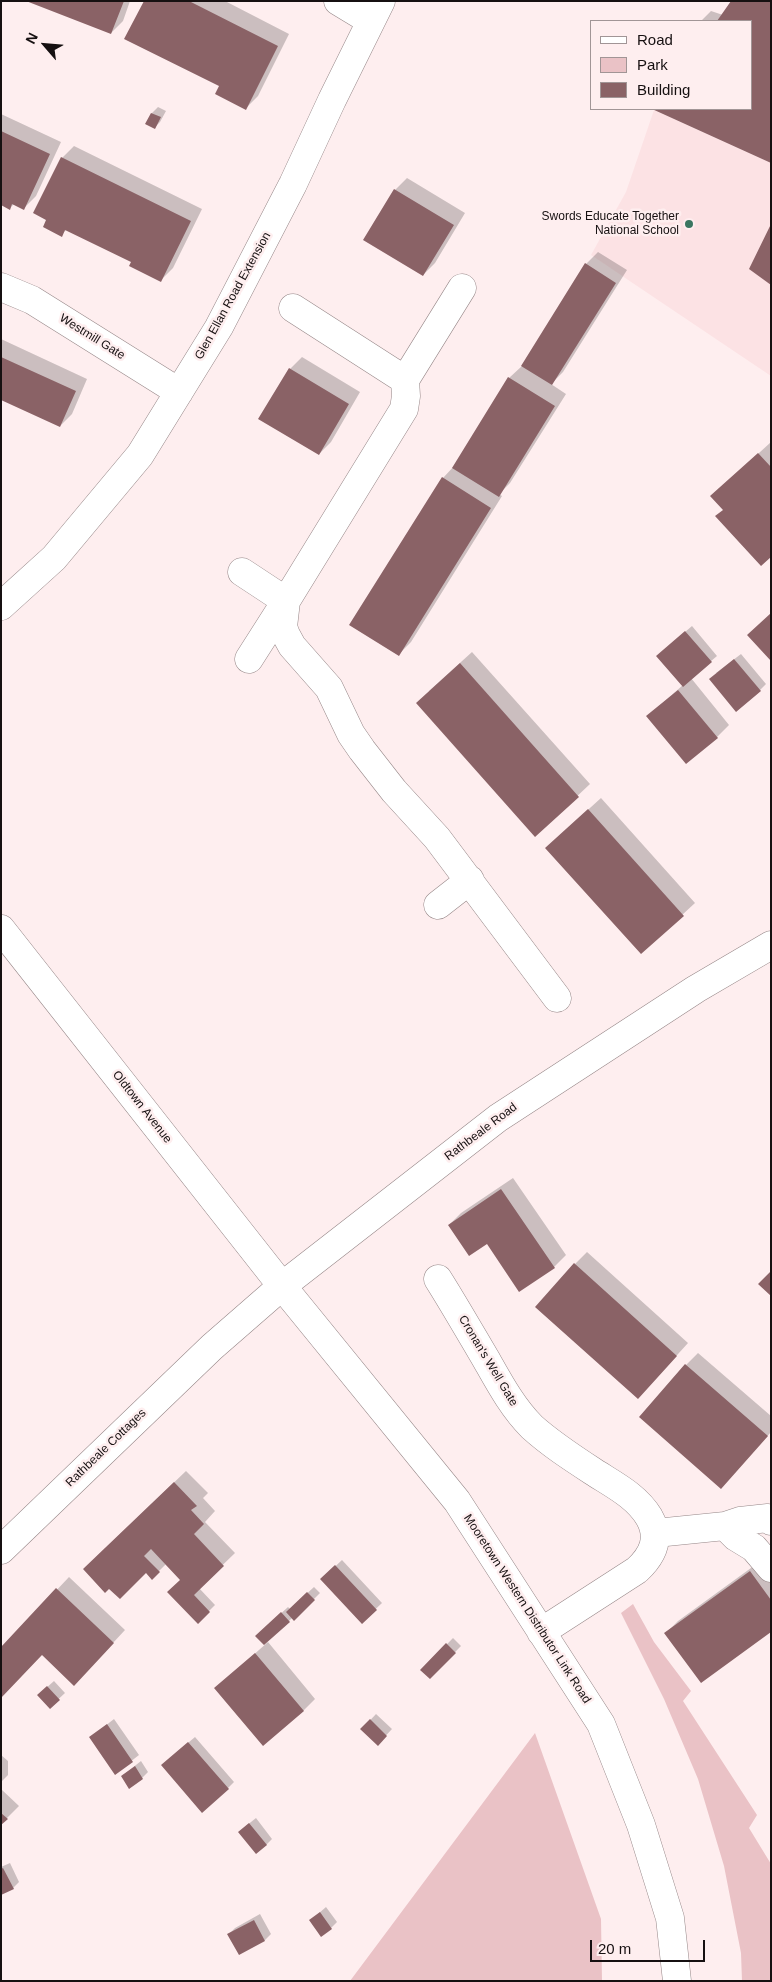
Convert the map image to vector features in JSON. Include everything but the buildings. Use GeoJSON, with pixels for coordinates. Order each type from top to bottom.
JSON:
{"type":"FeatureCollection","features":[{"type":"Feature","properties":{"kind":"street"},"geometry":{"type":"LineString","coordinates":[[338,1],[376,11]]}},
{"type":"Feature","properties":{"kind":"street","name":"Glen Ellan Road Extension"},"geometry":{"type":"LineString","coordinates":[[1,606],[54,558],[140,455],[219,327],[293,184],[376,11]]}},
{"type":"Feature","properties":{"kind":"street","name":"Westmill Gate"},"geometry":{"type":"LineString","coordinates":[[1,287],[32,300],[179,392]]}},
{"type":"Feature","properties":{"kind":"street"},"geometry":{"type":"LineString","coordinates":[[249,659],[404,409],[406,396],[405,380],[462,288]]}},
{"type":"Feature","properties":{"kind":"street"},"geometry":{"type":"LineString","coordinates":[[293,308],[405,380]]}},
{"type":"Feature","properties":{"kind":"street"},"geometry":{"type":"LineString","coordinates":[[242,572],[286,601]]}},
{"type":"Feature","properties":{"kind":"street"},"geometry":{"type":"LineString","coordinates":[[286,601],[283,627],[292,646],[329,688],[351,734],[394,791],[470,880],[557,998]]}},
{"type":"Feature","properties":{"kind":"street"},"geometry":{"type":"LineString","coordinates":[[438,905],[470,880]]}},
{"type":"Feature","properties":{"kind":"street","name":"Oldtown Avenue"},"geometry":{"type":"LineString","coordinates":[[1,929],[282,1286]]}},
{"type":"Feature","properties":{"kind":"street","name":"Rathbeale Road"},"geometry":{"type":"LineString","coordinates":[[212,1347],[282,1286],[498,1118],[665,1009],[771,945]]}},
{"type":"Feature","properties":{"kind":"street","name":"Cronan's Well Gate"},"geometry":{"type":"LineString","coordinates":[[438,1279],[511,1402],[531,1425],[552,1444],[622,1490],[640,1505],[650,1518],[656,1534]]}},
{"type":"Feature","properties":{"kind":"street","name":"Mooretown Western Distributor Link Road"},"geometry":{"type":"LineString","coordinates":[[282,1286],[457,1501],[601,1724],[641,1825],[670,1918],[677,1981]]}},
{"type":"Feature","properties":{"kind":"street","name":"Rathbeale Cottages"},"geometry":{"type":"LineString","coordinates":[[1,1550],[212,1347]]}},
{"type":"Feature","properties":{"kind":"street"},"geometry":{"type":"LineString","coordinates":[[541,1632],[637,1570],[647,1561],[654,1549],[656,1534],[725,1526],[740,1521],[768,1518],[771,1520]]}},
{"type":"Feature","properties":{"kind":"street"},"geometry":{"type":"LineString","coordinates":[[725,1526],[736,1537],[754,1548],[771,1568]]}},
{"type":"Feature","properties":{"kind":"shaded area","name":"Swords Educate Together National School"},"geometry":{"type":"Polygon","coordinates":[[[654,110],[771,163],[771,376],[591,255],[626,192],[654,110]]]}},
{"type":"Feature","properties":{"kind":"green space"},"geometry":{"type":"Polygon","coordinates":[[[633,1604],[654,1642],[691,1691],[683,1701],[757,1815],[749,1828],[771,1864],[771,1981],[742,1981],[741,1953],[724,1866],[698,1779],[664,1699],[621,1613],[633,1604]]]}},
{"type":"Feature","properties":{"kind":"green space"},"geometry":{"type":"Polygon","coordinates":[[[535,1733],[601,1919],[602,1981],[350,1981],[535,1733]]]}},
{"type":"Feature","properties":{"kind":"place","name":"Swords Educate Together National School"},"geometry":{"type":"Point","coordinates":[689,224]}}]}
